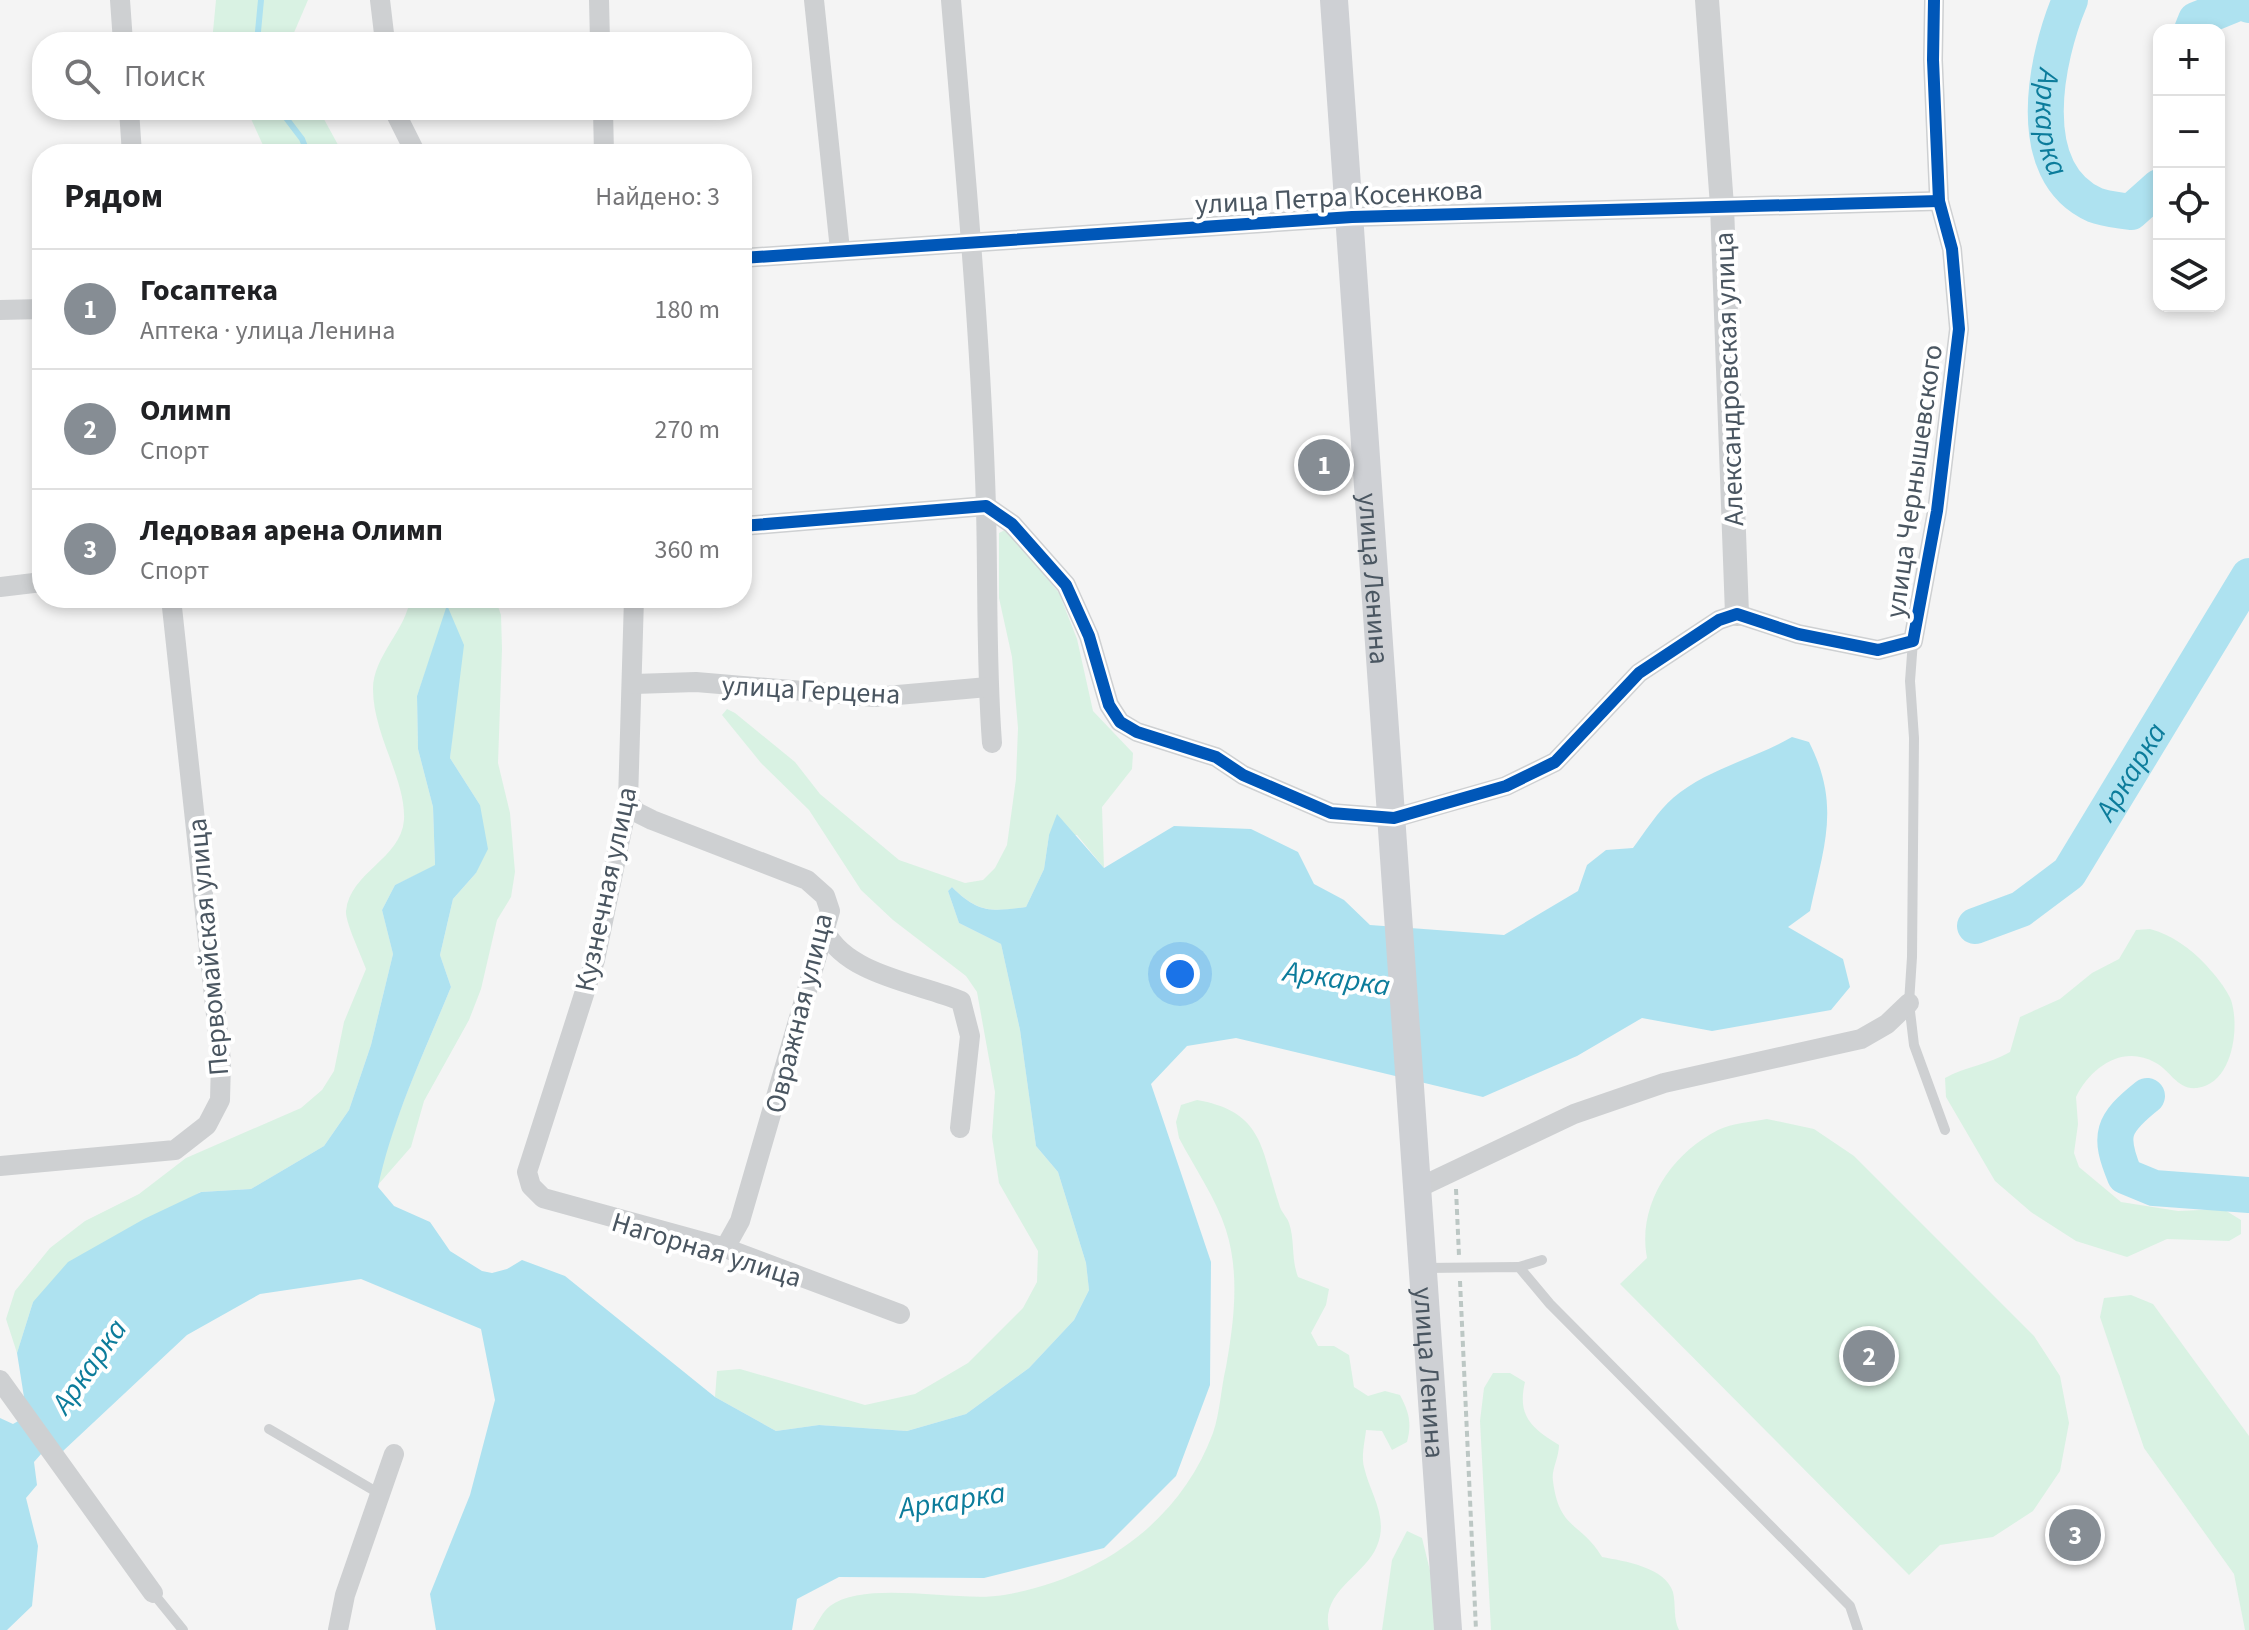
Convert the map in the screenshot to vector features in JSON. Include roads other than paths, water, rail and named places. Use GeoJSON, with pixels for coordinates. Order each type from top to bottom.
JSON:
{"type":"FeatureCollection","features":[{"type":"Feature","properties":{"kind":"main road","name":"улица Ленина"},"geometry":{"type":"LineString","coordinates":[[1334,0],[1352,217],[1448,1630]]}},
{"type":"Feature","properties":{"kind":"street"},"geometry":{"type":"LineString","coordinates":[[120,0],[122,32]]}},
{"type":"Feature","properties":{"kind":"street"},"geometry":{"type":"LineString","coordinates":[[380,0],[384,32]]}},
{"type":"Feature","properties":{"kind":"street"},"geometry":{"type":"LineString","coordinates":[[599,0],[600,32]]}},
{"type":"Feature","properties":{"kind":"street"},"geometry":{"type":"LineString","coordinates":[[814,0],[840,250]]}},
{"type":"Feature","properties":{"kind":"street"},"geometry":{"type":"LineString","coordinates":[[951,0],[971,240],[986,506],[988,687],[992,743]]}},
{"type":"Feature","properties":{"kind":"street","name":"Александровская улица"},"geometry":{"type":"LineString","coordinates":[[1707,0],[1722,206],[1737,614]]}},
{"type":"Feature","properties":{"kind":"street","name":"улица Чернышевского"},"geometry":{"type":"LineString","coordinates":[[1737,614],[1798,634],[1878,650],[1913,641],[1937,511],[1959,329],[1952,249],[1939,201],[1933,60],[1934,0]]}},
{"type":"Feature","properties":{"kind":"street"},"geometry":{"type":"LineString","coordinates":[[130,120],[131,144]]}},
{"type":"Feature","properties":{"kind":"street"},"geometry":{"type":"LineString","coordinates":[[399,120],[411,144]]}},
{"type":"Feature","properties":{"kind":"street"},"geometry":{"type":"LineString","coordinates":[[603,120],[604,144]]}},
{"type":"Feature","properties":{"kind":"street","name":"улица Петра Косенкова"},"geometry":{"type":"LineString","coordinates":[[752,257],[971,240],[1352,217],[1939,201]]}},
{"type":"Feature","properties":{"kind":"street"},"geometry":{"type":"LineString","coordinates":[[0,310],[32,309]]}},
{"type":"Feature","properties":{"kind":"street"},"geometry":{"type":"LineString","coordinates":[[752,525],[986,506],[1012,524],[1066,585],[1089,636],[1109,705],[1120,722],[1137,732],[1216,757],[1243,775],[1331,813],[1394,818],[1506,786],[1555,762],[1639,673],[1719,620],[1737,614]]}},
{"type":"Feature","properties":{"kind":"street"},"geometry":{"type":"LineString","coordinates":[[0,587],[32,583]]}},
{"type":"Feature","properties":{"kind":"street","name":"Первомайская улица"},"geometry":{"type":"LineString","coordinates":[[0,1166],[175,1150],[207,1125],[220,1100],[221,1061],[172,608]]}},
{"type":"Feature","properties":{"kind":"street","name":"Кузнечная улица"},"geometry":{"type":"LineString","coordinates":[[527,1172],[595,960],[628,801],[634,608]]}},
{"type":"Feature","properties":{"kind":"street","name":"улица Герцена"},"geometry":{"type":"LineString","coordinates":[[634,684],[696,682],[875,697],[988,687]]}},
{"type":"Feature","properties":{"kind":"street","name":"Овражная улица"},"geometry":{"type":"LineString","coordinates":[[628,801],[636,812],[652,820],[807,880],[825,896],[830,911],[740,1221],[725,1248]]}},
{"type":"Feature","properties":{"kind":"street"},"geometry":{"type":"LineString","coordinates":[[825,931],[832,945],[848,959],[961,1001],[970,1036],[960,1128]]}},
{"type":"Feature","properties":{"kind":"street"},"geometry":{"type":"LineString","coordinates":[[1418,1188],[1574,1114],[1664,1083],[1861,1039],[1887,1024],[1909,1003]]}},
{"type":"Feature","properties":{"kind":"street","name":"Нагорная улица"},"geometry":{"type":"LineString","coordinates":[[527,1172],[531,1186],[543,1198],[616,1221],[725,1248],[900,1314]]}},
{"type":"Feature","properties":{"kind":"street"},"geometry":{"type":"LineString","coordinates":[[0,1380],[153,1593]]}},
{"type":"Feature","properties":{"kind":"street"},"geometry":{"type":"LineString","coordinates":[[338,1630],[345,1595],[394,1454]]}},
{"type":"Feature","properties":{"kind":"lane"},"geometry":{"type":"LineString","coordinates":[[1913,641],[1910,681],[1914,738],[1909,1003],[1914,1045],[1945,1130]]}},
{"type":"Feature","properties":{"kind":"lane"},"geometry":{"type":"LineString","coordinates":[[1424,1268],[1519,1267],[1542,1260]]}},
{"type":"Feature","properties":{"kind":"lane"},"geometry":{"type":"LineString","coordinates":[[1519,1267],[1550,1304],[1850,1606],[1858,1630]]}},
{"type":"Feature","properties":{"kind":"lane"},"geometry":{"type":"LineString","coordinates":[[269,1429],[380,1494]]}},
{"type":"Feature","properties":{"kind":"lane"},"geometry":{"type":"LineString","coordinates":[[153,1593],[183,1630]]}},
{"type":"Feature","properties":{"kind":"water"},"geometry":{"type":"Polygon","coordinates":[[[448,608],[464,645],[450,758],[480,805],[488,849],[476,873],[453,899],[440,955],[451,987],[401,1110],[378,1187],[394,1206],[430,1222],[450,1251],[482,1271],[492,1273],[507,1269],[522,1260],[565,1276],[715,1397],[776,1431],[819,1425],[907,1431],[966,1414],[1029,1368],[1074,1320],[1089,1290],[1086,1263],[1058,1172],[1036,1146],[1020,1030],[1001,944],[959,923],[948,891],[952,887],[970,902],[986,909],[1026,907],[1044,869],[1049,835],[1057,814],[1104,868],[1174,826],[1251,829],[1298,852],[1314,884],[1344,900],[1370,925],[1504,935],[1578,891],[1587,865],[1606,850],[1633,848],[1662,809],[1686,788],[1792,737],[1809,742],[1819,765],[1825,786],[1827,826],[1810,911],[1788,927],[1843,959],[1850,987],[1831,1010],[1712,1031],[1642,1018],[1577,1056],[1483,1097],[1236,1038],[1187,1046],[1151,1084],[1211,1262],[1210,1385],[1176,1476],[1104,1548],[984,1578],[839,1577],[797,1599],[792,1630],[436,1630],[430,1594],[470,1495],[495,1400],[481,1329],[361,1279],[260,1294],[187,1335],[63,1451],[49,1445],[34,1462],[37,1485],[26,1498],[38,1546],[32,1606],[7,1630],[0,1630],[0,1418],[13,1424],[27,1416],[17,1353],[33,1302],[68,1262],[144,1219],[201,1192],[251,1189],[324,1146],[349,1110],[371,1045],[393,954],[382,910],[395,885],[435,865],[433,807],[418,749],[417,696],[448,608]]]}},
{"type":"Feature","properties":{"kind":"waterway"},"geometry":{"type":"LineString","coordinates":[[258,32],[261,0]]}},
{"type":"Feature","properties":{"kind":"waterway","name":"Аркарка"},"geometry":{"type":"LineString","coordinates":[[2070,0],[2053,51],[2048,81],[2048,141],[2056,167],[2072,189],[2095,205],[2131,212],[2153,192]]}},
{"type":"Feature","properties":{"kind":"waterway","name":"Аркарка"},"geometry":{"type":"LineString","coordinates":[[2194,24],[2196,20],[2240,2],[2249,5]]}},
{"type":"Feature","properties":{"kind":"waterway"},"geometry":{"type":"LineString","coordinates":[[288,120],[304,144]]}},
{"type":"Feature","properties":{"kind":"waterway","name":"Аркарка"},"geometry":{"type":"LineString","coordinates":[[1975,926],[2021,909],[2069,873],[2249,576]]}},
{"type":"Feature","properties":{"kind":"waterway"},"geometry":{"type":"LineString","coordinates":[[2147,1096],[2126,1115],[2116,1131],[2116,1150],[2125,1176],[2154,1188],[2249,1195]]}},
{"type":"Feature","properties":{"kind":"place","name":"Госаптека"},"geometry":{"type":"Point","coordinates":[1324,465]}},
{"type":"Feature","properties":{"kind":"place","name":"Олимп"},"geometry":{"type":"Point","coordinates":[1869,1356]}},
{"type":"Feature","properties":{"kind":"place","name":"Ледовая арена Олимп"},"geometry":{"type":"Point","coordinates":[2075,1535]}}]}
